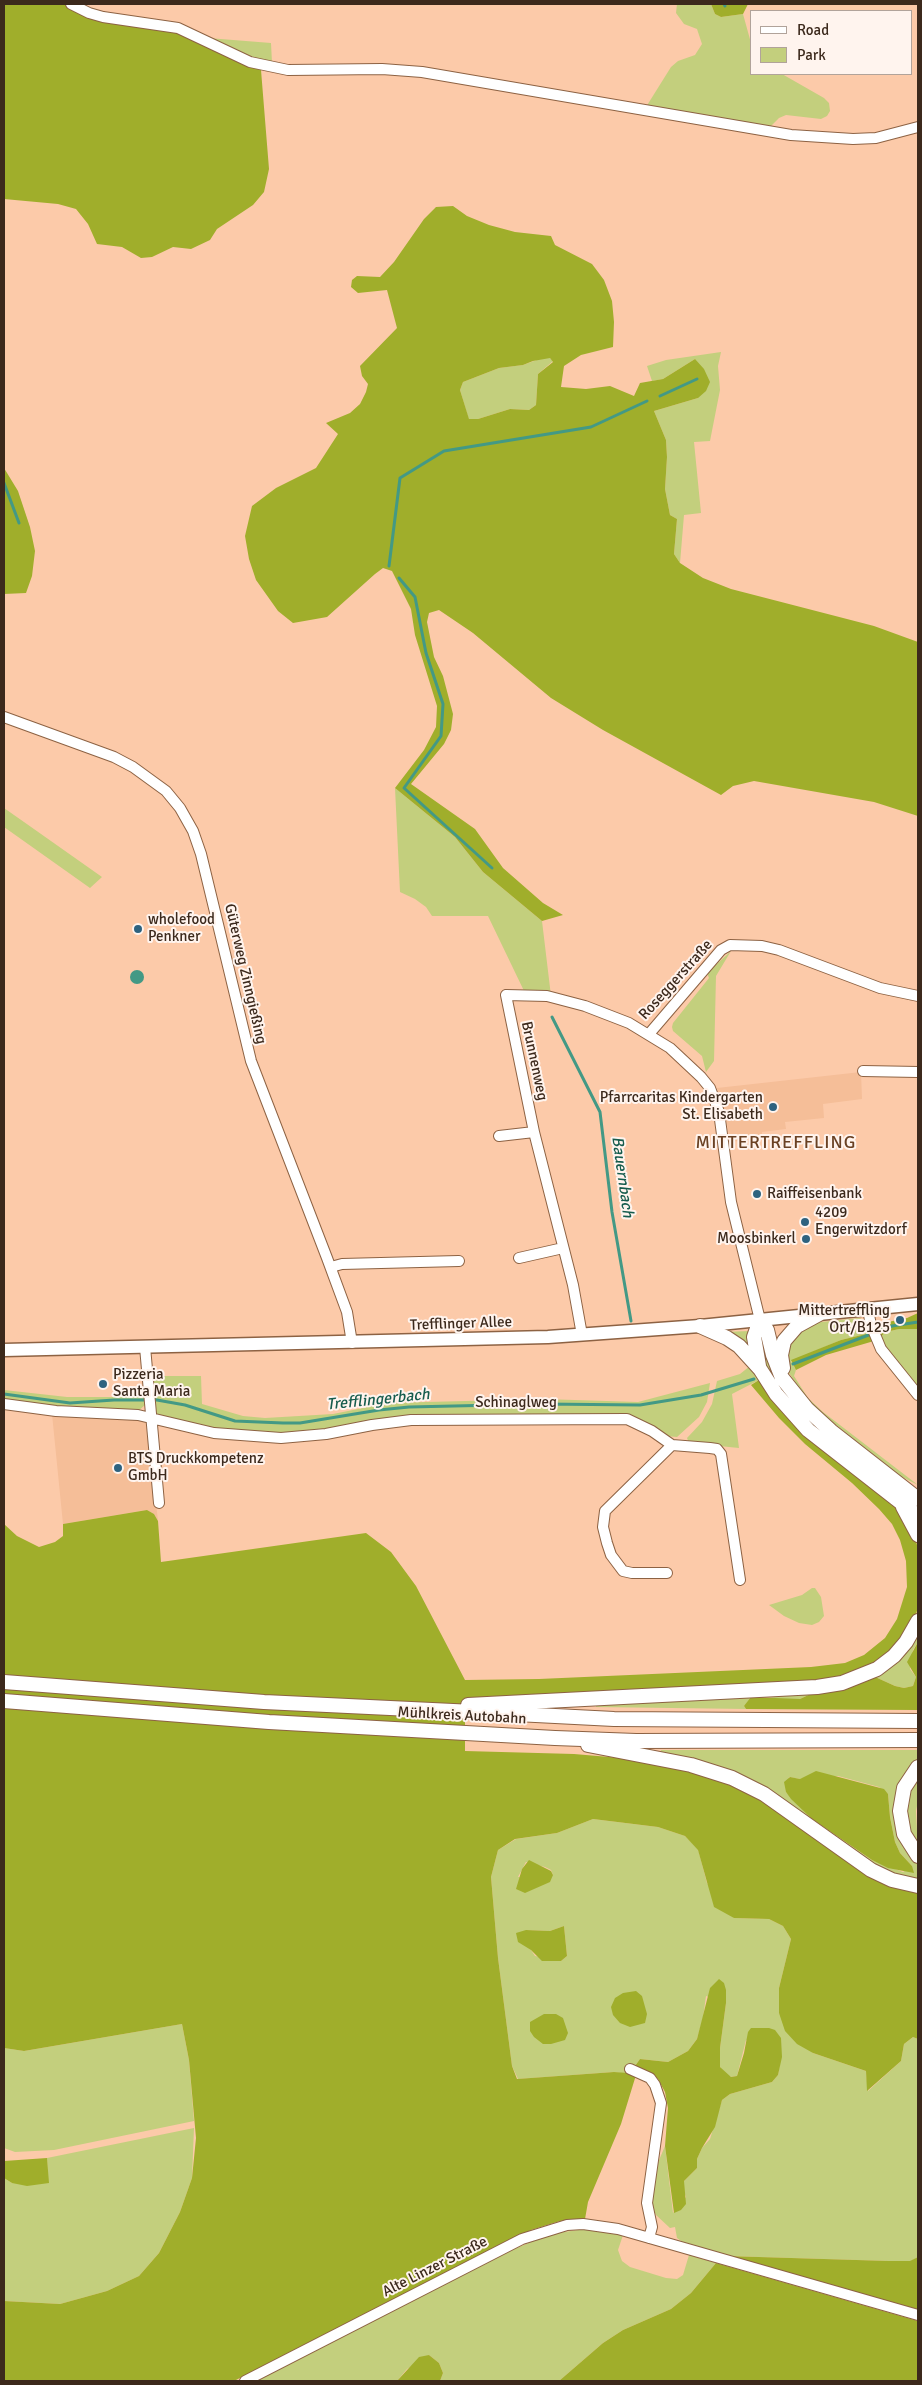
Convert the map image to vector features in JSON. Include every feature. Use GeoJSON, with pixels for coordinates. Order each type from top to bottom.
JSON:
{"type":"FeatureCollection","features":[{"type":"Feature","properties":{"kind":"highway"},"geometry":{"type":"LineString","coordinates":[[791,1390],[782,1364],[781,1355],[784,1341],[797,1326],[820,1314]]}},
{"type":"Feature","properties":{"kind":"highway"},"geometry":{"type":"LineString","coordinates":[[760,1320],[754,1337],[760,1369]]}},
{"type":"Feature","properties":{"kind":"highway"},"geometry":{"type":"LineString","coordinates":[[760,1320],[767,1330],[776,1367],[806,1409],[918,1499]]}},
{"type":"Feature","properties":{"kind":"highway"},"geometry":{"type":"LineString","coordinates":[[700,1326],[720,1334],[739,1346],[760,1369],[776,1394],[808,1430],[918,1516]]}},
{"type":"Feature","properties":{"kind":"highway"},"geometry":{"type":"LineString","coordinates":[[901,1503],[918,1535]]}},
{"type":"Feature","properties":{"kind":"highway"},"geometry":{"type":"LineString","coordinates":[[420,1710],[477,1704],[816,1687],[834,1684],[861,1677],[877,1669],[894,1656],[906,1642],[918,1621]]}},
{"type":"Feature","properties":{"kind":"highway","name":"Mühlkreis Autobahn"},"geometry":{"type":"LineString","coordinates":[[4,1682],[264,1702],[624,1719],[918,1721]]}},
{"type":"Feature","properties":{"kind":"highway","name":"Mühlkreis Autobahn"},"geometry":{"type":"LineString","coordinates":[[4,1701],[251,1720],[555,1738],[665,1741],[918,1740]]}},
{"type":"Feature","properties":{"kind":"highway"},"geometry":{"type":"LineString","coordinates":[[555,1738],[691,1765],[732,1778],[764,1794],[871,1870],[892,1880],[918,1886]]}},
{"type":"Feature","properties":{"kind":"highway"},"geometry":{"type":"LineString","coordinates":[[918,1767],[904,1788],[900,1812],[904,1834],[918,1856]]}},
{"type":"Feature","properties":{"kind":"main road","name":"Trefflinger Allee"},"geometry":{"type":"LineString","coordinates":[[4,1350],[582,1335],[700,1326],[918,1304]]}},
{"type":"Feature","properties":{"kind":"street"},"geometry":{"type":"LineString","coordinates":[[71,4],[102,17],[178,28],[241,58],[281,69],[308,71],[382,69],[422,72],[791,135],[853,140],[882,137],[918,127]]}},
{"type":"Feature","properties":{"kind":"street","name":"Güterweg Zinngießing"},"geometry":{"type":"LineString","coordinates":[[4,717],[114,757],[133,767],[166,791],[180,808],[193,831],[201,854],[251,1061],[331,1267],[347,1312],[351,1340]]}},
{"type":"Feature","properties":{"kind":"street","name":"Roseggerstraße"},"geometry":{"type":"LineString","coordinates":[[649,1034],[701,971],[721,950],[726,947],[744,944],[762,946],[797,956],[880,988],[918,996]]}},
{"type":"Feature","properties":{"kind":"street","name":"Brunnenweg"},"geometry":{"type":"LineString","coordinates":[[582,1335],[563,1248],[534,1132],[506,995],[556,998],[607,1014],[649,1034]]}},
{"type":"Feature","properties":{"kind":"street"},"geometry":{"type":"LineString","coordinates":[[649,1034],[670,1048],[701,1077],[716,1100],[735,1223],[760,1320]]}},
{"type":"Feature","properties":{"kind":"street"},"geometry":{"type":"LineString","coordinates":[[863,1071],[918,1072]]}},
{"type":"Feature","properties":{"kind":"street"},"geometry":{"type":"LineString","coordinates":[[499,1136],[534,1132]]}},
{"type":"Feature","properties":{"kind":"street"},"geometry":{"type":"LineString","coordinates":[[519,1258],[563,1248]]}},
{"type":"Feature","properties":{"kind":"street"},"geometry":{"type":"LineString","coordinates":[[331,1267],[342,1264],[459,1261]]}},
{"type":"Feature","properties":{"kind":"street"},"geometry":{"type":"LineString","coordinates":[[868,1310],[876,1339],[886,1356],[918,1395]]}},
{"type":"Feature","properties":{"kind":"street"},"geometry":{"type":"LineString","coordinates":[[145,1347],[159,1503]]}},
{"type":"Feature","properties":{"kind":"street","name":"Schinaglweg"},"geometry":{"type":"LineString","coordinates":[[4,1404],[56,1411],[138,1415],[151,1413],[235,1436],[281,1438],[326,1434],[411,1420],[613,1418],[639,1424],[672,1445]]}},
{"type":"Feature","properties":{"kind":"street"},"geometry":{"type":"LineString","coordinates":[[668,1573],[632,1574],[624,1571],[611,1555],[603,1518],[605,1511],[623,1496],[672,1445],[710,1448],[717,1449],[721,1454],[740,1580]]}},
{"type":"Feature","properties":{"kind":"street"},"geometry":{"type":"LineString","coordinates":[[630,2069],[650,2078],[655,2085],[661,2104],[647,2203],[652,2227],[649,2238]]}},
{"type":"Feature","properties":{"kind":"street","name":"Alte Linzer Straße"},"geometry":{"type":"LineString","coordinates":[[245,2381],[537,2233],[567,2224],[583,2224],[618,2229],[918,2315]]}},
{"type":"Feature","properties":{"kind":"shaded area","name":"Pfarrcaritas Kindergarten St. Elisabeth"},"geometry":{"type":"Polygon","coordinates":[[[861,1072],[862,1099],[823,1104],[824,1118],[785,1122],[786,1129],[762,1132],[762,1138],[730,1142],[725,1111],[717,1088],[861,1072]]]}},
{"type":"Feature","properties":{"kind":"shaded area"},"geometry":{"type":"Polygon","coordinates":[[[52,1414],[141,1419],[147,1423],[158,1521],[154,1514],[147,1510],[63,1524],[52,1414]]]}},
{"type":"Feature","properties":{"kind":"green space"},"geometry":{"type":"Polygon","coordinates":[[[4,4],[64,4],[71,9],[177,31],[230,58],[261,70],[269,169],[264,192],[253,205],[217,229],[210,240],[191,249],[173,247],[152,257],[141,258],[122,247],[97,244],[88,224],[76,209],[58,204],[4,199],[4,4]]]}},
{"type":"Feature","properties":{"kind":"green space"},"geometry":{"type":"Polygon","coordinates":[[[677,4],[711,4],[715,14],[721,17],[743,14],[750,39],[750,75],[784,75],[824,98],[829,103],[830,111],[827,116],[821,119],[786,115],[779,118],[769,128],[646,107],[671,67],[678,61],[695,55],[702,44],[697,29],[684,24],[676,13],[677,4]]]}},
{"type":"Feature","properties":{"kind":"green space"},"geometry":{"type":"Polygon","coordinates":[[[711,4],[748,4],[743,14],[721,17],[715,14],[711,4]]]}},
{"type":"Feature","properties":{"kind":"green space"},"geometry":{"type":"Polygon","coordinates":[[[208,38],[271,43],[272,63],[250,58],[208,38]]]}},
{"type":"Feature","properties":{"kind":"green space"},"geometry":{"type":"Polygon","coordinates":[[[453,206],[467,216],[489,225],[515,232],[551,236],[555,245],[592,264],[604,280],[612,301],[614,322],[613,347],[581,355],[564,366],[561,387],[586,389],[610,386],[634,396],[640,383],[663,379],[695,359],[704,369],[710,382],[706,391],[698,398],[654,411],[666,440],[665,489],[670,515],[677,519],[674,554],[680,563],[703,578],[731,589],[874,626],[918,642],[918,816],[874,802],[754,781],[733,786],[721,795],[603,730],[551,698],[473,633],[439,610],[429,613],[427,622],[434,657],[443,676],[453,714],[451,730],[444,744],[411,784],[475,829],[503,868],[543,903],[563,915],[542,921],[483,872],[455,837],[395,788],[424,750],[436,727],[437,706],[415,635],[411,609],[392,571],[383,568],[327,617],[293,623],[278,611],[256,580],[249,559],[245,536],[252,506],[276,488],[316,468],[338,434],[326,423],[350,413],[360,404],[368,384],[362,376],[360,366],[397,328],[387,290],[358,293],[351,287],[352,280],[357,276],[380,277],[394,262],[424,219],[436,207],[453,206]],[[550,358],[523,365],[499,368],[463,382],[460,390],[469,419],[478,419],[510,409],[529,410],[536,405],[538,374],[553,362],[550,358]]]}},
{"type":"Feature","properties":{"kind":"green space"},"geometry":{"type":"Polygon","coordinates":[[[721,352],[718,366],[720,390],[710,441],[694,442],[701,513],[684,515],[680,563],[674,554],[677,519],[670,515],[665,489],[666,440],[654,411],[698,398],[695,359],[663,379],[652,381],[647,366],[666,360],[721,352]]]}},
{"type":"Feature","properties":{"kind":"green space"},"geometry":{"type":"Polygon","coordinates":[[[542,358],[550,358],[553,361],[538,374],[536,405],[529,410],[510,409],[469,420],[460,390],[463,382],[499,368],[523,365],[542,358]]]}},
{"type":"Feature","properties":{"kind":"green space"},"geometry":{"type":"Polygon","coordinates":[[[4,468],[18,491],[30,527],[35,551],[32,576],[26,593],[4,594],[4,468]]]}},
{"type":"Feature","properties":{"kind":"green space"},"geometry":{"type":"Polygon","coordinates":[[[395,788],[455,837],[483,872],[542,921],[551,996],[525,993],[488,916],[432,916],[426,907],[400,892],[395,788]]]}},
{"type":"Feature","properties":{"kind":"green space"},"geometry":{"type":"Polygon","coordinates":[[[4,808],[102,877],[90,888],[4,827],[4,808]]]}},
{"type":"Feature","properties":{"kind":"green space"},"geometry":{"type":"Polygon","coordinates":[[[731,951],[716,976],[714,1061],[706,1072],[702,1056],[673,1031],[672,1027],[673,1023],[709,978],[707,973],[731,951]]]}},
{"type":"Feature","properties":{"kind":"green space"},"geometry":{"type":"Polygon","coordinates":[[[918,1313],[918,1329],[899,1329],[886,1332],[879,1338],[874,1325],[907,1318],[918,1313]]]}},
{"type":"Feature","properties":{"kind":"green space"},"geometry":{"type":"Polygon","coordinates":[[[860,1318],[867,1324],[870,1333],[841,1340],[791,1361],[796,1370],[794,1376],[808,1398],[823,1412],[918,1485],[902,1477],[822,1414],[807,1399],[789,1373],[786,1363],[789,1342],[807,1326],[821,1322],[860,1318]]]}},
{"type":"Feature","properties":{"kind":"green space"},"geometry":{"type":"Polygon","coordinates":[[[899,1329],[918,1329],[918,1388],[897,1364],[879,1338],[886,1332],[899,1329]]]}},
{"type":"Feature","properties":{"kind":"green space"},"geometry":{"type":"Polygon","coordinates":[[[750,1331],[752,1356],[723,1332],[750,1331]]]}},
{"type":"Feature","properties":{"kind":"green space"},"geometry":{"type":"Polygon","coordinates":[[[870,1333],[874,1341],[826,1355],[796,1370],[791,1360],[841,1340],[870,1333]]]}},
{"type":"Feature","properties":{"kind":"green space"},"geometry":{"type":"Polygon","coordinates":[[[763,1334],[772,1366],[834,1443],[808,1422],[788,1402],[767,1370],[758,1337],[763,1334]]]}},
{"type":"Feature","properties":{"kind":"green space"},"geometry":{"type":"Polygon","coordinates":[[[750,1366],[759,1380],[732,1394],[739,1448],[689,1443],[687,1438],[702,1422],[712,1404],[717,1381],[740,1374],[750,1366]]]}},
{"type":"Feature","properties":{"kind":"green space"},"geometry":{"type":"Polygon","coordinates":[[[151,1376],[201,1376],[202,1404],[243,1416],[265,1418],[333,1414],[388,1403],[543,1399],[638,1402],[710,1383],[707,1402],[699,1417],[677,1437],[666,1436],[628,1416],[342,1427],[294,1434],[220,1429],[160,1416],[155,1413],[151,1376]]]}},
{"type":"Feature","properties":{"kind":"green space"},"geometry":{"type":"Polygon","coordinates":[[[759,1380],[885,1496],[899,1511],[915,1537],[918,1549],[918,1607],[915,1618],[895,1648],[872,1665],[834,1679],[683,1689],[465,1698],[465,1751],[574,1754],[621,1758],[699,1773],[734,1785],[763,1800],[918,1892],[918,2039],[913,2037],[904,2044],[901,2061],[867,2091],[866,2071],[813,2053],[797,2044],[785,2031],[779,2013],[779,1988],[791,1939],[783,1926],[769,1919],[734,1918],[714,1907],[698,1850],[685,1836],[658,1827],[593,1819],[557,1833],[515,1839],[498,1850],[491,1877],[498,1958],[512,2066],[517,2079],[614,2072],[636,2075],[621,2124],[588,2202],[585,2219],[560,2221],[531,2230],[234,2381],[4,2381],[4,2301],[60,2304],[107,2291],[139,2276],[159,2253],[180,2212],[192,2178],[196,2138],[189,2060],[182,2024],[24,2051],[4,2048],[4,1524],[17,1536],[39,1547],[55,1542],[63,1536],[63,1524],[147,1510],[154,1514],[158,1521],[161,1562],[366,1533],[391,1552],[416,1586],[465,1680],[539,1679],[811,1667],[845,1663],[864,1655],[885,1638],[897,1619],[907,1587],[906,1561],[900,1540],[892,1524],[879,1509],[852,1483],[805,1444],[779,1418],[751,1385],[759,1380]]]}},
{"type":"Feature","properties":{"kind":"green space"},"geometry":{"type":"Polygon","coordinates":[[[4,1390],[67,1397],[144,1397],[145,1405],[138,1411],[54,1407],[4,1400],[4,1390]]]}},
{"type":"Feature","properties":{"kind":"green space"},"geometry":{"type":"Polygon","coordinates":[[[815,1588],[821,1597],[824,1616],[819,1622],[812,1625],[799,1623],[784,1616],[769,1605],[802,1595],[815,1588]]]}},
{"type":"Feature","properties":{"kind":"green space"},"geometry":{"type":"Polygon","coordinates":[[[918,1631],[918,1642],[913,1650],[910,1669],[916,1677],[913,1686],[904,1688],[895,1686],[873,1676],[918,1631]]]}},
{"type":"Feature","properties":{"kind":"green space"},"geometry":{"type":"Polygon","coordinates":[[[918,1642],[918,1710],[746,1709],[744,1706],[751,1697],[800,1699],[819,1690],[873,1676],[895,1686],[904,1688],[913,1686],[916,1677],[907,1662],[918,1642]]]}},
{"type":"Feature","properties":{"kind":"green space"},"geometry":{"type":"Polygon","coordinates":[[[819,1690],[800,1699],[785,1700],[763,1696],[744,1706],[746,1709],[596,1707],[596,1703],[819,1690]]]}},
{"type":"Feature","properties":{"kind":"green space"},"geometry":{"type":"Polygon","coordinates":[[[661,1750],[918,1750],[918,1762],[897,1802],[918,1862],[918,1883],[893,1876],[660,1754],[661,1750]],[[838,1776],[800,1779],[789,1777],[786,1792],[812,1819],[872,1860],[903,1872],[912,1866],[900,1853],[895,1842],[888,1794],[879,1787],[838,1776]]]}},
{"type":"Feature","properties":{"kind":"green space"},"geometry":{"type":"Polygon","coordinates":[[[816,1771],[884,1789],[888,1794],[895,1842],[900,1853],[912,1866],[914,1873],[888,1868],[872,1860],[812,1819],[791,1799],[786,1792],[784,1782],[790,1777],[800,1779],[816,1771]]]}},
{"type":"Feature","properties":{"kind":"green space"},"geometry":{"type":"Polygon","coordinates":[[[918,1772],[916,1811],[918,1850],[904,1822],[912,1782],[918,1772]]]}},
{"type":"Feature","properties":{"kind":"green space"},"geometry":{"type":"Polygon","coordinates":[[[593,1819],[658,1827],[685,1836],[698,1849],[707,1883],[734,1918],[769,1919],[783,1926],[791,1939],[779,1988],[779,2013],[813,2053],[866,2071],[868,2091],[901,2061],[904,2044],[913,2037],[918,2039],[918,2257],[911,2261],[889,2261],[726,2256],[684,2243],[677,2238],[675,2227],[670,2228],[656,2215],[651,2205],[657,2165],[665,2146],[673,2213],[686,2197],[683,2189],[684,2181],[697,2168],[697,2159],[702,2148],[710,2139],[722,2100],[730,2094],[772,2082],[778,2075],[781,2057],[746,2040],[737,2076],[731,2077],[725,2074],[720,2067],[720,2048],[726,2003],[706,1996],[703,2018],[697,2039],[688,2051],[668,2062],[640,2059],[635,2066],[636,2075],[614,2072],[518,2079],[512,2066],[498,1958],[491,1877],[498,1850],[516,1839],[557,1833],[593,1819]],[[526,1862],[518,1877],[553,1875],[551,1870],[545,1867],[526,1862]],[[564,1926],[550,1931],[526,1930],[531,1950],[535,1956],[561,1961],[567,1956],[564,1926]]]}},
{"type":"Feature","properties":{"kind":"green space"},"geometry":{"type":"Polygon","coordinates":[[[529,1860],[551,1871],[553,1875],[550,1882],[525,1893],[516,1889],[522,1869],[529,1860]]]}},
{"type":"Feature","properties":{"kind":"green space"},"geometry":{"type":"Polygon","coordinates":[[[564,1926],[567,1956],[561,1961],[542,1961],[531,1950],[518,1942],[516,1933],[526,1930],[550,1931],[564,1926]]]}},
{"type":"Feature","properties":{"kind":"green space"},"geometry":{"type":"Polygon","coordinates":[[[719,1979],[724,1983],[726,1990],[720,2067],[731,2077],[737,2076],[748,2032],[751,2028],[775,2030],[781,2038],[782,2057],[778,2075],[772,2082],[730,2094],[722,2100],[715,2127],[697,2159],[697,2168],[684,2181],[686,2204],[681,2210],[674,2213],[665,2146],[668,2108],[665,2092],[658,2079],[651,2073],[635,2066],[640,2059],[668,2062],[688,2051],[697,2039],[710,1988],[719,1979]]]}},
{"type":"Feature","properties":{"kind":"green space"},"geometry":{"type":"Polygon","coordinates":[[[636,1991],[642,1996],[647,2014],[645,2023],[630,2027],[620,2023],[613,2015],[611,2007],[615,1998],[623,1993],[636,1991]]]}},
{"type":"Feature","properties":{"kind":"green space"},"geometry":{"type":"Polygon","coordinates":[[[544,2014],[556,2014],[563,2018],[568,2033],[565,2040],[543,2044],[534,2037],[530,2031],[530,2022],[544,2014]]]}},
{"type":"Feature","properties":{"kind":"green space"},"geometry":{"type":"Polygon","coordinates":[[[182,2024],[189,2060],[194,2121],[54,2150],[15,2152],[4,2148],[4,2048],[24,2051],[182,2024]]]}},
{"type":"Feature","properties":{"kind":"green space"},"geometry":{"type":"Polygon","coordinates":[[[194,2128],[192,2178],[180,2212],[159,2253],[139,2276],[107,2291],[60,2304],[4,2301],[4,2178],[12,2183],[48,2183],[47,2158],[194,2128]]]}},
{"type":"Feature","properties":{"kind":"green space"},"geometry":{"type":"Polygon","coordinates":[[[47,2158],[49,2183],[27,2186],[12,2183],[4,2178],[4,2161],[47,2158]]]}},
{"type":"Feature","properties":{"kind":"green space"},"geometry":{"type":"Polygon","coordinates":[[[585,2229],[623,2235],[618,2250],[622,2261],[630,2267],[666,2278],[677,2279],[683,2275],[689,2255],[716,2263],[691,2293],[671,2309],[623,2330],[603,2343],[559,2381],[440,2381],[443,2373],[439,2363],[429,2355],[407,2369],[397,2381],[256,2381],[512,2250],[550,2234],[585,2229]]]}},
{"type":"Feature","properties":{"kind":"green space"},"geometry":{"type":"Polygon","coordinates":[[[726,2256],[889,2261],[910,2261],[918,2257],[918,2310],[726,2256]]]}},
{"type":"Feature","properties":{"kind":"green space"},"geometry":{"type":"Polygon","coordinates":[[[716,2263],[918,2321],[918,2381],[559,2381],[603,2343],[623,2330],[671,2309],[691,2293],[716,2263]]]}},
{"type":"Feature","properties":{"kind":"green space"},"geometry":{"type":"Polygon","coordinates":[[[429,2355],[439,2363],[443,2373],[440,2381],[397,2381],[419,2357],[429,2355]]]}},
{"type":"Feature","properties":{"kind":"water"},"geometry":{"type":"Polygon","coordinates":[[[137,970],[142,972],[144,977],[142,982],[137,984],[132,982],[130,977],[132,972],[137,970]]]}},
{"type":"Feature","properties":{"kind":"waterway"},"geometry":{"type":"LineString","coordinates":[[660,396],[697,379]]}},
{"type":"Feature","properties":{"kind":"waterway"},"geometry":{"type":"LineString","coordinates":[[389,566],[400,478],[444,451],[591,427],[647,401]]}},
{"type":"Feature","properties":{"kind":"waterway","name":"Bauernbach"},"geometry":{"type":"LineString","coordinates":[[4,483],[19,523]]}},
{"type":"Feature","properties":{"kind":"waterway"},"geometry":{"type":"LineString","coordinates":[[399,578],[415,597],[426,653],[443,704],[441,736],[404,788],[492,868]]}},
{"type":"Feature","properties":{"kind":"waterway","name":"Bauernbach"},"geometry":{"type":"LineString","coordinates":[[552,1017],[600,1112],[612,1212],[631,1321]]}},
{"type":"Feature","properties":{"kind":"waterway","name":"Trefflingerbach"},"geometry":{"type":"LineString","coordinates":[[793,1364],[892,1326],[918,1322]]}},
{"type":"Feature","properties":{"kind":"waterway","name":"Trefflingerbach"},"geometry":{"type":"LineString","coordinates":[[4,1394],[70,1403],[157,1400],[185,1405],[235,1421],[300,1423],[409,1407],[543,1404],[640,1405],[701,1395],[754,1379]]}},
{"type":"Feature","properties":{"kind":"place","name":"wholefood Penkner"},"geometry":{"type":"Point","coordinates":[138,929]}},
{"type":"Feature","properties":{"kind":"place","name":"Pfarrcaritas Kindergarten St. Elisabeth"},"geometry":{"type":"Point","coordinates":[773,1107]}},
{"type":"Feature","properties":{"kind":"place","name":"Raiffeisenbank"},"geometry":{"type":"Point","coordinates":[757,1194]}},
{"type":"Feature","properties":{"kind":"place","name":"4209 Engerwitzdorf"},"geometry":{"type":"Point","coordinates":[805,1222]}},
{"type":"Feature","properties":{"kind":"place","name":"Moosbinkerl"},"geometry":{"type":"Point","coordinates":[806,1239]}},
{"type":"Feature","properties":{"kind":"place","name":"Mittertreffling Ort/B125"},"geometry":{"type":"Point","coordinates":[900,1320]}},
{"type":"Feature","properties":{"kind":"place","name":"Pizzeria Santa Maria"},"geometry":{"type":"Point","coordinates":[103,1384]}},
{"type":"Feature","properties":{"kind":"place","name":"BTS Druckkompetenz GmbH"},"geometry":{"type":"Point","coordinates":[118,1468]}},
{"type":"Feature","properties":{"kind":"district","name":"MITTERTREFFLING"},"geometry":{"type":"Point","coordinates":[776,1143]}}]}
